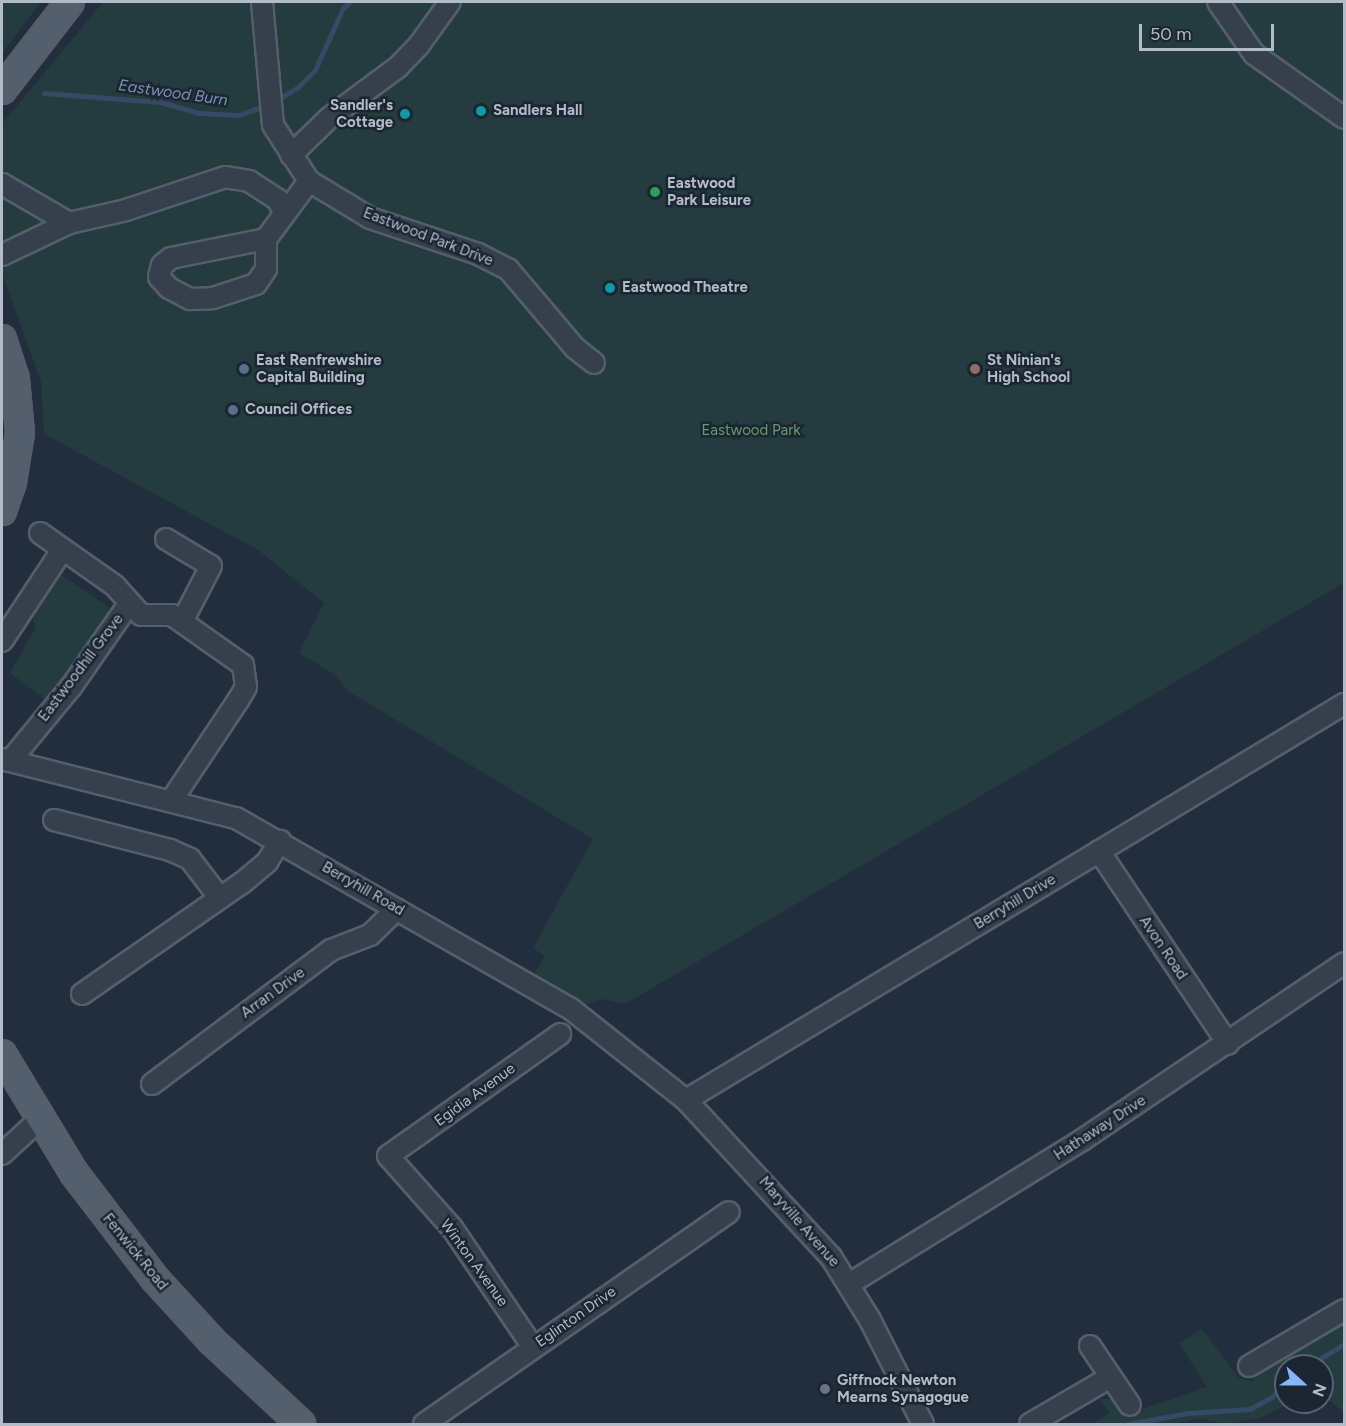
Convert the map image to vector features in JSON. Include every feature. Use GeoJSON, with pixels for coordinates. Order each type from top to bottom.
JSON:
{"type":"FeatureCollection","features":[{"type":"Feature","properties":{"kind":"main road"},"geometry":{"type":"LineString","coordinates":[[2,90],[70,2]]}},
{"type":"Feature","properties":{"kind":"main road"},"geometry":{"type":"LineString","coordinates":[[2,339],[15,379],[20,433],[12,482],[2,512]]}},
{"type":"Feature","properties":{"kind":"main road","name":"Fenwick Road"},"geometry":{"type":"LineString","coordinates":[[2,1054],[74,1173],[155,1279],[212,1341],[301,1425]]}},
{"type":"Feature","properties":{"kind":"street","name":"Eastwood Park Drive"},"geometry":{"type":"LineString","coordinates":[[262,2],[268,96],[272,116],[291,155],[309,181],[370,218],[478,254],[508,269],[575,348],[594,363]]}},
{"type":"Feature","properties":{"kind":"street"},"geometry":{"type":"LineString","coordinates":[[291,155],[329,118],[398,67],[420,45],[450,2]]}},
{"type":"Feature","properties":{"kind":"street"},"geometry":{"type":"LineString","coordinates":[[1218,2],[1254,54],[1344,118]]}},
{"type":"Feature","properties":{"kind":"street"},"geometry":{"type":"LineString","coordinates":[[2,255],[69,223],[126,210],[225,177],[249,181],[278,200],[284,213]]}},
{"type":"Feature","properties":{"kind":"street"},"geometry":{"type":"LineString","coordinates":[[266,239],[171,258],[162,265],[159,277],[190,299],[241,291],[256,284],[266,269],[266,239],[309,181]]}},
{"type":"Feature","properties":{"kind":"street"},"geometry":{"type":"LineString","coordinates":[[2,184],[69,223]]}},
{"type":"Feature","properties":{"kind":"street","name":"Eastwoodhill Grove"},"geometry":{"type":"LineString","coordinates":[[40,533],[115,585],[129,604],[141,615],[172,615],[238,659],[243,665],[246,687],[171,801]]}},
{"type":"Feature","properties":{"kind":"street"},"geometry":{"type":"LineString","coordinates":[[166,539],[211,566],[182,622]]}},
{"type":"Feature","properties":{"kind":"street"},"geometry":{"type":"LineString","coordinates":[[2,641],[63,549]]}},
{"type":"Feature","properties":{"kind":"street","name":"Eastwoodhill Grove"},"geometry":{"type":"LineString","coordinates":[[6,760],[71,687],[129,604]]}},
{"type":"Feature","properties":{"kind":"street","name":"Berryhill Drive"},"geometry":{"type":"LineString","coordinates":[[686,1100],[1344,704]]}},
{"type":"Feature","properties":{"kind":"street","name":"Berryhill Road"},"geometry":{"type":"LineString","coordinates":[[6,760],[236,818],[280,841],[571,1009],[686,1100]]}},
{"type":"Feature","properties":{"kind":"street"},"geometry":{"type":"LineString","coordinates":[[54,820],[170,850],[190,859],[219,897]]}},
{"type":"Feature","properties":{"kind":"street"},"geometry":{"type":"LineString","coordinates":[[82,994],[267,862],[280,841]]}},
{"type":"Feature","properties":{"kind":"street","name":"Avon Road"},"geometry":{"type":"LineString","coordinates":[[1099,851],[1228,1044]]}},
{"type":"Feature","properties":{"kind":"street","name":"Arran Drive"},"geometry":{"type":"LineString","coordinates":[[152,1083],[331,950],[370,935],[397,909]]}},
{"type":"Feature","properties":{"kind":"street","name":"Hathaway Drive"},"geometry":{"type":"LineString","coordinates":[[849,1284],[1082,1140],[1228,1044],[1344,963]]}},
{"type":"Feature","properties":{"kind":"street","name":"Egidia Avenue"},"geometry":{"type":"LineString","coordinates":[[388,1156],[560,1034]]}},
{"type":"Feature","properties":{"kind":"street","name":"Maryville Avenue"},"geometry":{"type":"LineString","coordinates":[[686,1100],[797,1218],[849,1284],[923,1425]]}},
{"type":"Feature","properties":{"kind":"street"},"geometry":{"type":"LineString","coordinates":[[2,1154],[40,1119]]}},
{"type":"Feature","properties":{"kind":"street","name":"Winton Avenue"},"geometry":{"type":"LineString","coordinates":[[388,1156],[452,1228],[533,1347]]}},
{"type":"Feature","properties":{"kind":"street","name":"Eglinton Drive"},"geometry":{"type":"LineString","coordinates":[[424,1425],[729,1212]]}},
{"type":"Feature","properties":{"kind":"street"},"geometry":{"type":"LineString","coordinates":[[1249,1366],[1344,1310]]}},
{"type":"Feature","properties":{"kind":"street"},"geometry":{"type":"LineString","coordinates":[[1090,1346],[1109,1378],[1130,1405]]}},
{"type":"Feature","properties":{"kind":"street"},"geometry":{"type":"LineString","coordinates":[[1030,1425],[1109,1378]]}},
{"type":"Feature","properties":{"kind":"green space"},"geometry":{"type":"Polygon","coordinates":[[[2,2],[41,2],[2,53],[2,2]]]}},
{"type":"Feature","properties":{"kind":"green space","name":"Eastwood Park"},"geometry":{"type":"Polygon","coordinates":[[[103,2],[1344,2],[1344,583],[625,1004],[602,999],[580,1007],[534,974],[545,956],[533,948],[593,839],[348,691],[334,674],[299,653],[324,603],[258,550],[44,434],[41,382],[2,273],[2,124],[103,2]]]}},
{"type":"Feature","properties":{"kind":"green space"},"geometry":{"type":"Polygon","coordinates":[[[60,574],[110,608],[47,701],[10,673],[36,627],[32,618],[60,574]]]}},
{"type":"Feature","properties":{"kind":"green space"},"geometry":{"type":"Polygon","coordinates":[[[1344,1323],[1344,1412],[1334,1404],[1334,1354],[1288,1354],[1344,1323]]]}},
{"type":"Feature","properties":{"kind":"green space"},"geometry":{"type":"Polygon","coordinates":[[[1202,1329],[1239,1378],[1251,1381],[1274,1364],[1274,1411],[1260,1418],[1226,1424],[1200,1419],[1170,1424],[1091,1424],[1110,1413],[1101,1399],[1116,1399],[1131,1418],[1143,1409],[1207,1387],[1179,1343],[1202,1329]]]}},
{"type":"Feature","properties":{"kind":"waterway","name":"Eastwood Burn"},"geometry":{"type":"LineString","coordinates":[[275,101],[297,88],[315,70],[343,8],[350,2]]}},
{"type":"Feature","properties":{"kind":"waterway","name":"Eastwood Burn"},"geometry":{"type":"LineString","coordinates":[[44,93],[160,102],[199,113],[239,115],[267,105]]}},
{"type":"Feature","properties":{"kind":"waterway"},"geometry":{"type":"LineString","coordinates":[[1328,1354],[1344,1344]]}},
{"type":"Feature","properties":{"kind":"waterway"},"geometry":{"type":"LineString","coordinates":[[1128,1424],[1188,1413],[1250,1409],[1274,1395]]}},
{"type":"Feature","properties":{"kind":"place","name":"Sandlers Hall"},"geometry":{"type":"Point","coordinates":[481,111]}},
{"type":"Feature","properties":{"kind":"place","name":"Sandler's Cottage"},"geometry":{"type":"Point","coordinates":[405,114]}},
{"type":"Feature","properties":{"kind":"place","name":"Eastwood Park Leisure"},"geometry":{"type":"Point","coordinates":[655,192]}},
{"type":"Feature","properties":{"kind":"place","name":"Eastwood Theatre"},"geometry":{"type":"Point","coordinates":[610,288]}},
{"type":"Feature","properties":{"kind":"place","name":"East Renfrewshire Capital Building"},"geometry":{"type":"Point","coordinates":[244,369]}},
{"type":"Feature","properties":{"kind":"place","name":"St Ninian's High School"},"geometry":{"type":"Point","coordinates":[975,369]}},
{"type":"Feature","properties":{"kind":"place","name":"Council Offices"},"geometry":{"type":"Point","coordinates":[233,410]}},
{"type":"Feature","properties":{"kind":"place","name":"Giffnock Newton Mearns Synagogue"},"geometry":{"type":"Point","coordinates":[825,1389]}}]}
